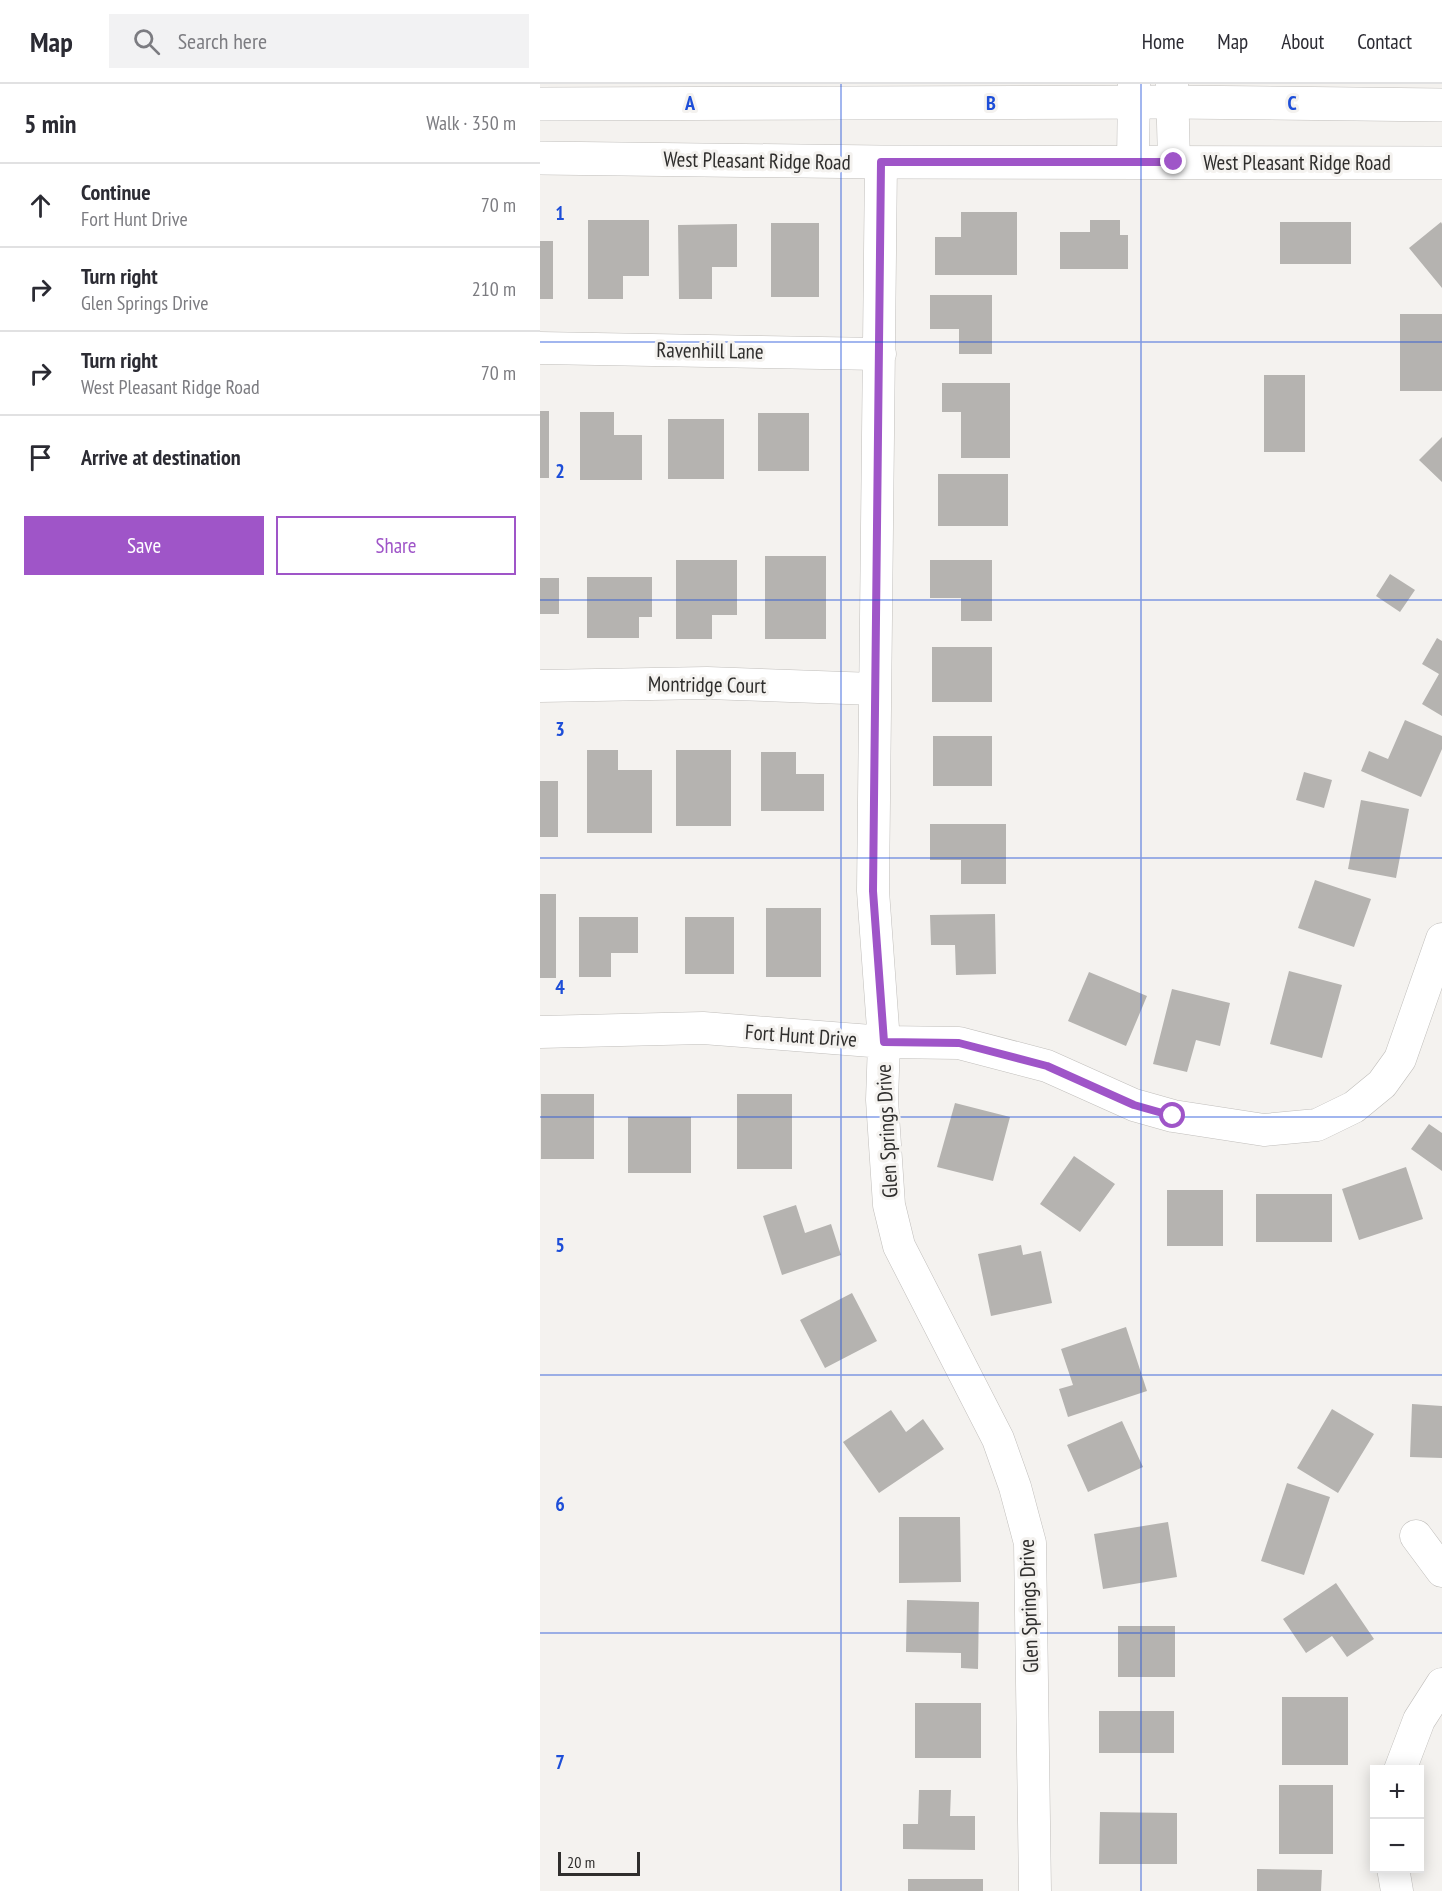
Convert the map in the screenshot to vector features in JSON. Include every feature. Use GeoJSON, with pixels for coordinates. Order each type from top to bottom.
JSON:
{"type":"FeatureCollection","features":[{"type":"Feature","properties":{"kind":"main road"},"geometry":{"type":"LineString","coordinates":[[540,104],[1172,93],[1442,105]]}},
{"type":"Feature","properties":{"kind":"main road","name":"West Pleasant Ridge Road"},"geometry":{"type":"LineString","coordinates":[[540,158],[881,162],[1442,163]]}},
{"type":"Feature","properties":{"kind":"street"},"geometry":{"type":"LineString","coordinates":[[1132,162],[1134,93]]}},
{"type":"Feature","properties":{"kind":"street"},"geometry":{"type":"LineString","coordinates":[[1172,93],[1174,162]]}},
{"type":"Feature","properties":{"kind":"street","name":"Glen Springs Drive"},"geometry":{"type":"LineString","coordinates":[[881,162],[873,891],[884,1042],[882,1100],[889,1204],[899,1246],[998,1439],[1015,1487],[1030,1543],[1035,1891]]}},
{"type":"Feature","properties":{"kind":"street","name":"Ravenhill Lane"},"geometry":{"type":"LineString","coordinates":[[540,348],[880,354]]}},
{"type":"Feature","properties":{"kind":"street","name":"Montridge Court"},"geometry":{"type":"LineString","coordinates":[[540,686],[707,682],[874,689]]}},
{"type":"Feature","properties":{"kind":"street","name":"Fort Hunt Drive"},"geometry":{"type":"LineString","coordinates":[[540,1032],[704,1028],[884,1042],[959,1043],[1047,1066],[1134,1105],[1173,1116],[1264,1130],[1317,1125],[1354,1107],[1382,1084],[1400,1059],[1442,939]]}},
{"type":"Feature","properties":{"kind":"street"},"geometry":{"type":"LineString","coordinates":[[1416,1536],[1442,1570]]}},
{"type":"Feature","properties":{"kind":"street"},"geometry":{"type":"LineString","coordinates":[[1402,1765],[1419,1720],[1442,1684]]}},
{"type":"Feature","properties":{"kind":"street"},"geometry":{"type":"LineString","coordinates":[[1394,1873],[1397,1891]]}},
{"type":"Feature","properties":{"kind":"building"},"geometry":{"type":"Polygon","coordinates":[[[961,212],[1017,212],[1017,275],[935,275],[935,237],[961,237],[961,212]]]}},
{"type":"Feature","properties":{"kind":"building"},"geometry":{"type":"Polygon","coordinates":[[[588,220],[649,220],[649,276],[623,276],[623,299],[588,299],[588,220]]]}},
{"type":"Feature","properties":{"kind":"building"},"geometry":{"type":"Polygon","coordinates":[[[1090,220],[1120,220],[1120,235],[1128,235],[1128,269],[1060,269],[1060,232],[1090,232],[1090,220]]]}},
{"type":"Feature","properties":{"kind":"building"},"geometry":{"type":"Polygon","coordinates":[[[1280,222],[1351,222],[1351,264],[1280,264],[1280,222]]]}},
{"type":"Feature","properties":{"kind":"building"},"geometry":{"type":"Polygon","coordinates":[[[1441,222],[1442,224],[1442,288],[1409,248],[1441,222]]]}},
{"type":"Feature","properties":{"kind":"building"},"geometry":{"type":"Polygon","coordinates":[[[771,223],[819,223],[819,297],[771,297],[771,223]]]}},
{"type":"Feature","properties":{"kind":"building"},"geometry":{"type":"Polygon","coordinates":[[[737,224],[737,267],[712,267],[712,299],[679,299],[678,225],[737,224]]]}},
{"type":"Feature","properties":{"kind":"building"},"geometry":{"type":"Polygon","coordinates":[[[540,241],[553,241],[553,299],[540,299],[540,241]]]}},
{"type":"Feature","properties":{"kind":"building"},"geometry":{"type":"Polygon","coordinates":[[[930,295],[992,295],[992,354],[959,354],[959,329],[930,329],[930,295]]]}},
{"type":"Feature","properties":{"kind":"building"},"geometry":{"type":"Polygon","coordinates":[[[1400,314],[1442,314],[1442,391],[1400,391],[1400,314]]]}},
{"type":"Feature","properties":{"kind":"building"},"geometry":{"type":"Polygon","coordinates":[[[1264,375],[1305,375],[1305,452],[1264,452],[1264,375]]]}},
{"type":"Feature","properties":{"kind":"building"},"geometry":{"type":"Polygon","coordinates":[[[942,383],[1010,383],[1010,458],[961,458],[961,412],[942,412],[942,383]]]}},
{"type":"Feature","properties":{"kind":"building"},"geometry":{"type":"Polygon","coordinates":[[[540,411],[549,411],[549,478],[540,478],[540,411]]]}},
{"type":"Feature","properties":{"kind":"building"},"geometry":{"type":"Polygon","coordinates":[[[580,412],[614,412],[614,435],[642,435],[642,480],[580,480],[580,412]]]}},
{"type":"Feature","properties":{"kind":"building"},"geometry":{"type":"Polygon","coordinates":[[[758,413],[809,413],[809,471],[758,471],[758,413]]]}},
{"type":"Feature","properties":{"kind":"building"},"geometry":{"type":"Polygon","coordinates":[[[668,419],[724,419],[724,479],[668,479],[668,419]]]}},
{"type":"Feature","properties":{"kind":"building"},"geometry":{"type":"Polygon","coordinates":[[[1442,437],[1442,482],[1419,460],[1442,437]]]}},
{"type":"Feature","properties":{"kind":"building"},"geometry":{"type":"Polygon","coordinates":[[[938,474],[1008,474],[1008,526],[938,526],[938,474]]]}},
{"type":"Feature","properties":{"kind":"building"},"geometry":{"type":"Polygon","coordinates":[[[765,556],[826,556],[826,639],[765,639],[765,556]]]}},
{"type":"Feature","properties":{"kind":"building"},"geometry":{"type":"Polygon","coordinates":[[[676,560],[737,560],[737,615],[712,615],[712,639],[676,639],[676,560]]]}},
{"type":"Feature","properties":{"kind":"building"},"geometry":{"type":"Polygon","coordinates":[[[930,560],[992,560],[992,621],[961,621],[961,598],[930,598],[930,560]]]}},
{"type":"Feature","properties":{"kind":"building"},"geometry":{"type":"Polygon","coordinates":[[[1390,574],[1415,590],[1400,612],[1376,596],[1390,574]]]}},
{"type":"Feature","properties":{"kind":"building"},"geometry":{"type":"Polygon","coordinates":[[[587,577],[652,577],[652,617],[639,617],[639,638],[587,638],[587,577]]]}},
{"type":"Feature","properties":{"kind":"building"},"geometry":{"type":"Polygon","coordinates":[[[540,578],[559,578],[559,614],[540,614],[540,578]]]}},
{"type":"Feature","properties":{"kind":"building"},"geometry":{"type":"Polygon","coordinates":[[[1437,638],[1442,641],[1442,716],[1422,704],[1439,674],[1422,664],[1437,638]]]}},
{"type":"Feature","properties":{"kind":"building"},"geometry":{"type":"Polygon","coordinates":[[[932,647],[992,647],[992,702],[932,702],[932,647]]]}},
{"type":"Feature","properties":{"kind":"building"},"geometry":{"type":"Polygon","coordinates":[[[1405,720],[1442,736],[1442,749],[1421,797],[1361,771],[1369,751],[1388,759],[1405,720]]]}},
{"type":"Feature","properties":{"kind":"building"},"geometry":{"type":"Polygon","coordinates":[[[933,736],[992,736],[992,786],[933,786],[933,736]]]}},
{"type":"Feature","properties":{"kind":"building"},"geometry":{"type":"Polygon","coordinates":[[[587,750],[618,750],[618,770],[652,770],[652,833],[587,833],[587,750]]]}},
{"type":"Feature","properties":{"kind":"building"},"geometry":{"type":"Polygon","coordinates":[[[676,750],[731,750],[731,826],[676,826],[676,750]]]}},
{"type":"Feature","properties":{"kind":"building"},"geometry":{"type":"Polygon","coordinates":[[[761,752],[796,752],[796,774],[824,774],[824,811],[761,811],[761,752]]]}},
{"type":"Feature","properties":{"kind":"building"},"geometry":{"type":"Polygon","coordinates":[[[1304,772],[1332,780],[1324,808],[1296,800],[1304,772]]]}},
{"type":"Feature","properties":{"kind":"building"},"geometry":{"type":"Polygon","coordinates":[[[540,781],[558,781],[558,837],[540,837],[540,781]]]}},
{"type":"Feature","properties":{"kind":"building"},"geometry":{"type":"Polygon","coordinates":[[[1361,800],[1409,809],[1396,878],[1348,869],[1361,800]]]}},
{"type":"Feature","properties":{"kind":"building"},"geometry":{"type":"Polygon","coordinates":[[[930,824],[1006,824],[1006,884],[961,884],[961,860],[930,860],[930,824]]]}},
{"type":"Feature","properties":{"kind":"building"},"geometry":{"type":"Polygon","coordinates":[[[1315,880],[1371,899],[1354,947],[1298,928],[1315,880]]]}},
{"type":"Feature","properties":{"kind":"building"},"geometry":{"type":"Polygon","coordinates":[[[540,894],[556,894],[556,978],[540,978],[540,894]]]}},
{"type":"Feature","properties":{"kind":"building"},"geometry":{"type":"Polygon","coordinates":[[[766,908],[821,908],[821,977],[766,977],[766,908]]]}},
{"type":"Feature","properties":{"kind":"building"},"geometry":{"type":"Polygon","coordinates":[[[995,914],[996,974],[956,975],[955,945],[931,945],[930,915],[995,914]]]}},
{"type":"Feature","properties":{"kind":"building"},"geometry":{"type":"Polygon","coordinates":[[[579,917],[638,917],[638,953],[611,953],[611,977],[579,977],[579,917]]]}},
{"type":"Feature","properties":{"kind":"building"},"geometry":{"type":"Polygon","coordinates":[[[685,917],[734,917],[734,974],[685,974],[685,917]]]}},
{"type":"Feature","properties":{"kind":"building"},"geometry":{"type":"Polygon","coordinates":[[[1289,971],[1342,985],[1322,1058],[1270,1044],[1289,971]]]}},
{"type":"Feature","properties":{"kind":"building"},"geometry":{"type":"Polygon","coordinates":[[[1089,972],[1147,996],[1126,1046],[1068,1021],[1089,972]]]}},
{"type":"Feature","properties":{"kind":"building"},"geometry":{"type":"Polygon","coordinates":[[[1172,989],[1230,1003],[1220,1046],[1196,1040],[1187,1072],[1153,1064],[1172,989]]]}},
{"type":"Feature","properties":{"kind":"building"},"geometry":{"type":"Polygon","coordinates":[[[541,1094],[594,1094],[594,1159],[541,1159],[541,1094]]]}},
{"type":"Feature","properties":{"kind":"building"},"geometry":{"type":"Polygon","coordinates":[[[737,1094],[792,1094],[792,1169],[737,1169],[737,1094]]]}},
{"type":"Feature","properties":{"kind":"building"},"geometry":{"type":"Polygon","coordinates":[[[955,1103],[1010,1117],[993,1181],[937,1167],[955,1103]]]}},
{"type":"Feature","properties":{"kind":"building"},"geometry":{"type":"Polygon","coordinates":[[[628,1117],[691,1117],[691,1173],[628,1173],[628,1117]]]}},
{"type":"Feature","properties":{"kind":"building"},"geometry":{"type":"Polygon","coordinates":[[[1429,1124],[1442,1133],[1442,1171],[1411,1149],[1429,1124]]]}},
{"type":"Feature","properties":{"kind":"building"},"geometry":{"type":"Polygon","coordinates":[[[1074,1156],[1115,1184],[1080,1232],[1040,1204],[1074,1156]]]}},
{"type":"Feature","properties":{"kind":"building"},"geometry":{"type":"Polygon","coordinates":[[[1406,1167],[1423,1219],[1359,1240],[1342,1189],[1406,1167]]]}},
{"type":"Feature","properties":{"kind":"building"},"geometry":{"type":"Polygon","coordinates":[[[1167,1190],[1223,1190],[1223,1246],[1167,1246],[1167,1190]]]}},
{"type":"Feature","properties":{"kind":"building"},"geometry":{"type":"Polygon","coordinates":[[[1256,1194],[1332,1194],[1332,1242],[1256,1242],[1256,1194]]]}},
{"type":"Feature","properties":{"kind":"building"},"geometry":{"type":"Polygon","coordinates":[[[796,1205],[805,1233],[831,1224],[841,1255],[782,1275],[763,1216],[796,1205]]]}},
{"type":"Feature","properties":{"kind":"building"},"geometry":{"type":"Polygon","coordinates":[[[1021,1245],[1023,1255],[1041,1251],[1052,1303],[991,1316],[978,1254],[1021,1245]]]}},
{"type":"Feature","properties":{"kind":"building"},"geometry":{"type":"Polygon","coordinates":[[[852,1293],[877,1341],[825,1368],[800,1320],[852,1293]]]}},
{"type":"Feature","properties":{"kind":"building"},"geometry":{"type":"Polygon","coordinates":[[[1126,1327],[1147,1391],[1068,1417],[1059,1389],[1073,1385],[1061,1349],[1126,1327]]]}},
{"type":"Feature","properties":{"kind":"building"},"geometry":{"type":"Polygon","coordinates":[[[1412,1404],[1442,1406],[1442,1458],[1410,1457],[1412,1404]]]}},
{"type":"Feature","properties":{"kind":"building"},"geometry":{"type":"Polygon","coordinates":[[[1332,1409],[1374,1434],[1338,1493],[1297,1468],[1332,1409]]]}},
{"type":"Feature","properties":{"kind":"building"},"geometry":{"type":"Polygon","coordinates":[[[891,1410],[906,1432],[923,1419],[944,1449],[879,1493],[843,1442],[891,1410]]]}},
{"type":"Feature","properties":{"kind":"building"},"geometry":{"type":"Polygon","coordinates":[[[1122,1421],[1143,1467],[1088,1492],[1067,1445],[1122,1421]]]}},
{"type":"Feature","properties":{"kind":"building"},"geometry":{"type":"Polygon","coordinates":[[[1287,1483],[1330,1497],[1304,1575],[1261,1561],[1287,1483]]]}},
{"type":"Feature","properties":{"kind":"building"},"geometry":{"type":"Polygon","coordinates":[[[899,1517],[960,1517],[961,1582],[899,1583],[899,1517]]]}},
{"type":"Feature","properties":{"kind":"building"},"geometry":{"type":"Polygon","coordinates":[[[1168,1522],[1177,1577],[1103,1589],[1094,1534],[1168,1522]]]}},
{"type":"Feature","properties":{"kind":"building"},"geometry":{"type":"Polygon","coordinates":[[[1336,1583],[1374,1639],[1347,1657],[1332,1636],[1306,1653],[1283,1619],[1336,1583]]]}},
{"type":"Feature","properties":{"kind":"building"},"geometry":{"type":"Polygon","coordinates":[[[907,1600],[979,1602],[978,1669],[961,1668],[961,1653],[906,1652],[907,1600]]]}},
{"type":"Feature","properties":{"kind":"building"},"geometry":{"type":"Polygon","coordinates":[[[1118,1626],[1175,1626],[1175,1677],[1118,1677],[1118,1626]]]}},
{"type":"Feature","properties":{"kind":"building"},"geometry":{"type":"Polygon","coordinates":[[[1282,1697],[1348,1697],[1348,1765],[1282,1765],[1282,1697]]]}},
{"type":"Feature","properties":{"kind":"building"},"geometry":{"type":"Polygon","coordinates":[[[915,1703],[981,1703],[981,1758],[915,1758],[915,1703]]]}},
{"type":"Feature","properties":{"kind":"building"},"geometry":{"type":"Polygon","coordinates":[[[1099,1711],[1174,1711],[1174,1753],[1099,1753],[1099,1711]]]}},
{"type":"Feature","properties":{"kind":"building"},"geometry":{"type":"Polygon","coordinates":[[[1279,1785],[1333,1785],[1333,1854],[1279,1854],[1279,1785]]]}},
{"type":"Feature","properties":{"kind":"building"},"geometry":{"type":"Polygon","coordinates":[[[919,1790],[951,1790],[950,1816],[975,1816],[975,1850],[903,1849],[903,1824],[918,1824],[919,1790]]]}},
{"type":"Feature","properties":{"kind":"building"},"geometry":{"type":"Polygon","coordinates":[[[1100,1812],[1177,1813],[1177,1864],[1099,1864],[1100,1812]]]}},
{"type":"Feature","properties":{"kind":"building"},"geometry":{"type":"Polygon","coordinates":[[[1257,1869],[1322,1870],[1321,1891],[1257,1891],[1257,1869]]]}},
{"type":"Feature","properties":{"kind":"building"},"geometry":{"type":"Polygon","coordinates":[[[908,1879],[983,1879],[983,1891],[908,1891],[908,1879]]]}},
{"type":"Feature","properties":{"kind":"route"},"geometry":{"type":"LineString","coordinates":[[1173,1116],[1134,1105],[1047,1066],[959,1043],[884,1042],[873,891],[881,162],[1174,162]]}}]}
